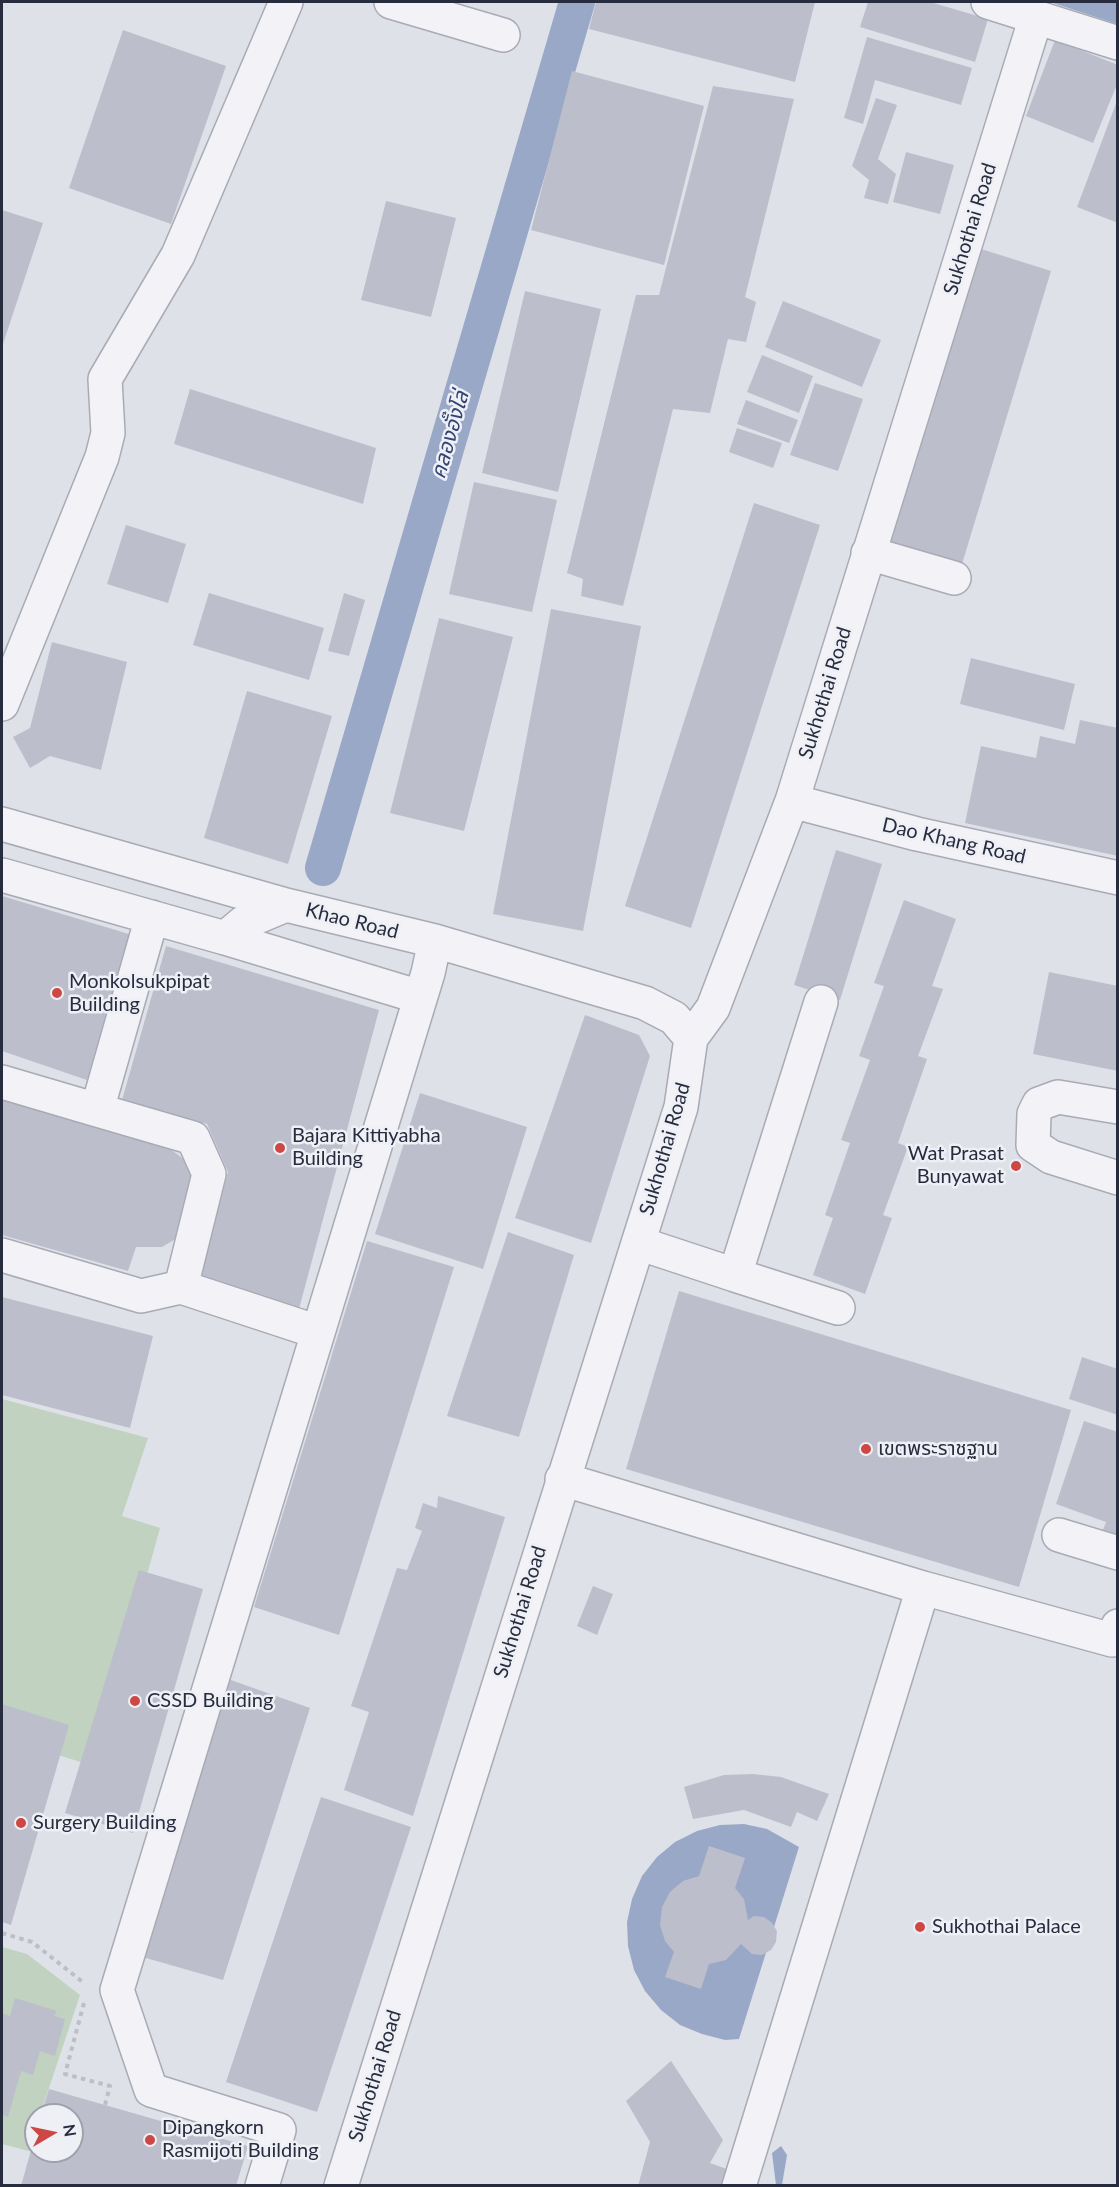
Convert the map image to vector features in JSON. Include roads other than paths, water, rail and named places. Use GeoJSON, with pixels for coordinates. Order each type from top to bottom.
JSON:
{"type":"FeatureCollection","features":[{"type":"Feature","properties":{"kind":"street"},"geometry":{"type":"LineString","coordinates":[[2,705],[102,457],[108,433],[105,379],[178,255],[286,2]]}},
{"type":"Feature","properties":{"kind":"street"},"geometry":{"type":"LineString","coordinates":[[391,2],[503,35]]}},
{"type":"Feature","properties":{"kind":"street"},"geometry":{"type":"LineString","coordinates":[[988,2],[1118,43]]}},
{"type":"Feature","properties":{"kind":"street","name":"Sukhothai Road"},"geometry":{"type":"LineString","coordinates":[[341,2186],[681,1107],[691,1038],[713,1008],[792,801],[1036,17]]}},
{"type":"Feature","properties":{"kind":"street"},"geometry":{"type":"LineString","coordinates":[[868,553],[954,578]]}},
{"type":"Feature","properties":{"kind":"street","name":"Dao Khang Road"},"geometry":{"type":"LineString","coordinates":[[792,801],[917,834],[1118,878]]}},
{"type":"Feature","properties":{"kind":"street","name":"Khao Road"},"geometry":{"type":"LineString","coordinates":[[2,824],[286,904],[435,941],[645,1003],[674,1018],[691,1038]]}},
{"type":"Feature","properties":{"kind":"street"},"geometry":{"type":"LineString","coordinates":[[2,875],[225,938],[420,997]]}},
{"type":"Feature","properties":{"kind":"street"},"geometry":{"type":"LineString","coordinates":[[225,938],[243,923],[286,904]]}},
{"type":"Feature","properties":{"kind":"street"},"geometry":{"type":"LineString","coordinates":[[96,1110],[152,917]]}},
{"type":"Feature","properties":{"kind":"street"},"geometry":{"type":"LineString","coordinates":[[262,2186],[279,2130],[151,2090],[117,1990],[420,997],[435,941]]}},
{"type":"Feature","properties":{"kind":"street"},"geometry":{"type":"LineString","coordinates":[[735,1275],[821,1002]]}},
{"type":"Feature","properties":{"kind":"street"},"geometry":{"type":"LineString","coordinates":[[2,1082],[193,1138],[209,1174],[181,1287]]}},
{"type":"Feature","properties":{"kind":"street"},"geometry":{"type":"LineString","coordinates":[[1118,1107],[1058,1097],[1039,1104],[1034,1114],[1033,1145],[1051,1157],[1118,1178]]}},
{"type":"Feature","properties":{"kind":"street"},"geometry":{"type":"LineString","coordinates":[[638,1243],[838,1308]]}},
{"type":"Feature","properties":{"kind":"street"},"geometry":{"type":"LineString","coordinates":[[2,1255],[141,1296],[181,1287],[318,1332]]}},
{"type":"Feature","properties":{"kind":"street"},"geometry":{"type":"LineString","coordinates":[[562,1479],[923,1588],[1116,1636]]}},
{"type":"Feature","properties":{"kind":"street"},"geometry":{"type":"LineString","coordinates":[[1059,1535],[1118,1553]]}},
{"type":"Feature","properties":{"kind":"street"},"geometry":{"type":"LineString","coordinates":[[739,2186],[923,1588]]}},
{"type":"Feature","properties":{"kind":"water"},"geometry":{"type":"Polygon","coordinates":[[[1050,2],[1117,2],[1117,24],[1050,2]]]}},
{"type":"Feature","properties":{"kind":"water"},"geometry":{"type":"Polygon","coordinates":[[[744,1824],[767,1829],[799,1847],[739,2039],[725,2040],[680,2025],[661,2010],[645,1991],[634,1970],[628,1946],[627,1922],[632,1899],[642,1876],[657,1857],[675,1842],[697,1831],[720,1825],[744,1824]]]}},
{"type":"Feature","properties":{"kind":"water"},"geometry":{"type":"Polygon","coordinates":[[[781,2146],[787,2155],[782,2185],[776,2185],[772,2153],[781,2146]]]}},
{"type":"Feature","properties":{"kind":"waterway","name":"คลองอั๊งโล่"},"geometry":{"type":"LineString","coordinates":[[323,868],[577,2]]}},
{"type":"Feature","properties":{"kind":"place","name":"Monkolsukpipat Building"},"geometry":{"type":"Point","coordinates":[57,993]}},
{"type":"Feature","properties":{"kind":"place","name":"Bajara Kittiyabha Building"},"geometry":{"type":"Point","coordinates":[280,1148]}},
{"type":"Feature","properties":{"kind":"place","name":"Wat Prasat Bunyawat"},"geometry":{"type":"Point","coordinates":[1016,1166]}},
{"type":"Feature","properties":{"kind":"place","name":"เขตพระราชฐาน"},"geometry":{"type":"Point","coordinates":[866,1449]}},
{"type":"Feature","properties":{"kind":"place","name":"CSSD Building"},"geometry":{"type":"Point","coordinates":[135,1701]}},
{"type":"Feature","properties":{"kind":"place","name":"Surgery Building"},"geometry":{"type":"Point","coordinates":[21,1823]}},
{"type":"Feature","properties":{"kind":"place","name":"Sukhothai Palace"},"geometry":{"type":"Point","coordinates":[920,1927]}},
{"type":"Feature","properties":{"kind":"place","name":"Dipangkorn Rasmijoti Building"},"geometry":{"type":"Point","coordinates":[150,2140]}}]}
